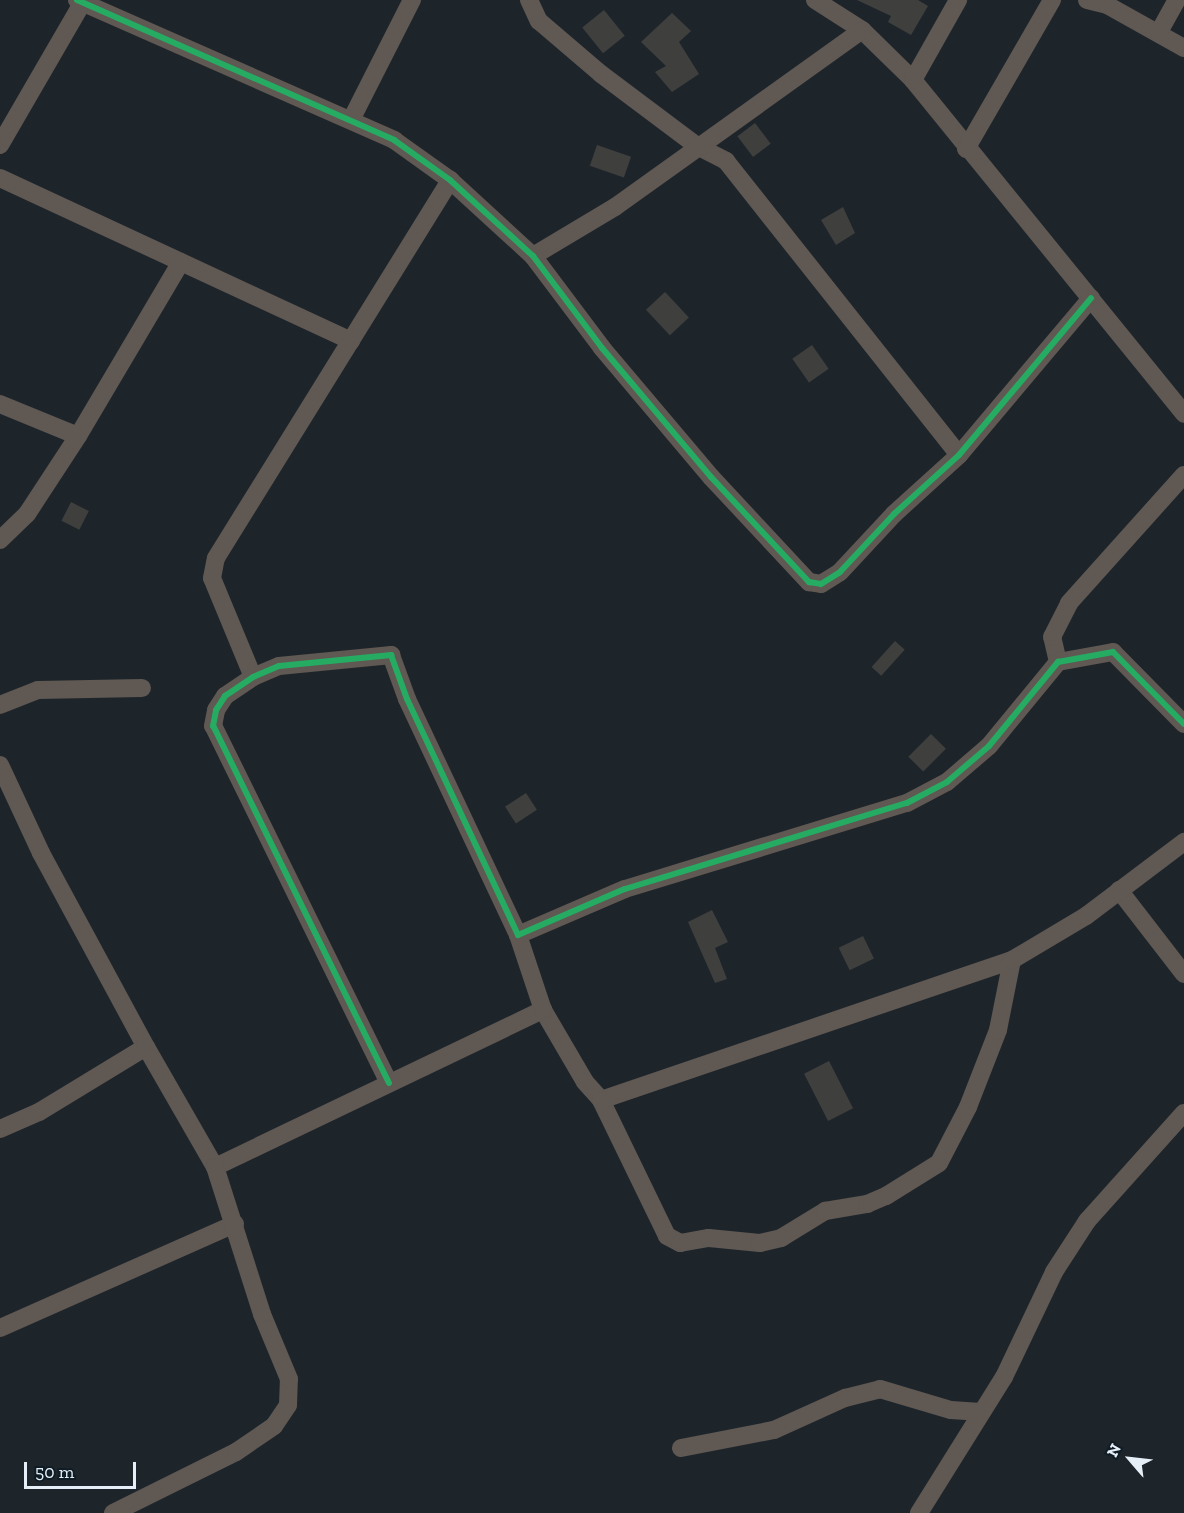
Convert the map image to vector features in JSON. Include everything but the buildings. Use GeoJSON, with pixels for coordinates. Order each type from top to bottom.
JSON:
{"type":"FeatureCollection","features":[{"type":"Feature","properties":{"kind":"street"},"geometry":{"type":"LineString","coordinates":[[351,120],[412,0]]}},
{"type":"Feature","properties":{"kind":"street"},"geometry":{"type":"LineString","coordinates":[[529,0],[539,21],[573,51],[697,146],[726,160],[959,455]]}},
{"type":"Feature","properties":{"kind":"street"},"geometry":{"type":"LineString","coordinates":[[815,0],[862,30],[913,80],[966,150],[1091,298],[1184,414]]}},
{"type":"Feature","properties":{"kind":"street"},"geometry":{"type":"LineString","coordinates":[[913,80],[958,0]]}},
{"type":"Feature","properties":{"kind":"street"},"geometry":{"type":"LineString","coordinates":[[966,150],[1052,0]]}},
{"type":"Feature","properties":{"kind":"street"},"geometry":{"type":"LineString","coordinates":[[1087,0],[1107,5],[1184,48]]}},
{"type":"Feature","properties":{"kind":"street"},"geometry":{"type":"LineString","coordinates":[[1159,32],[1177,0]]}},
{"type":"Feature","properties":{"kind":"street"},"geometry":{"type":"LineString","coordinates":[[0,145],[80,1],[394,140],[450,180],[533,256],[602,348],[711,477],[809,582],[821,584],[840,572],[894,514],[959,455],[1091,298]]}},
{"type":"Feature","properties":{"kind":"street"},"geometry":{"type":"LineString","coordinates":[[533,256],[615,207],[697,146],[862,30]]}},
{"type":"Feature","properties":{"kind":"street"},"geometry":{"type":"LineString","coordinates":[[0,178],[351,340]]}},
{"type":"Feature","properties":{"kind":"street"},"geometry":{"type":"LineString","coordinates":[[253,677],[212,578],[216,558],[450,180]]}},
{"type":"Feature","properties":{"kind":"street"},"geometry":{"type":"LineString","coordinates":[[0,540],[27,514],[78,436],[181,262]]}},
{"type":"Feature","properties":{"kind":"street"},"geometry":{"type":"LineString","coordinates":[[0,404],[78,436]]}},
{"type":"Feature","properties":{"kind":"street"},"geometry":{"type":"LineString","coordinates":[[1058,662],[1052,637],[1070,603],[1184,475]]}},
{"type":"Feature","properties":{"kind":"street"},"geometry":{"type":"LineString","coordinates":[[518,935],[625,889],[907,803],[947,782],[989,746],[1058,662],[1113,652],[1184,724]]}},
{"type":"Feature","properties":{"kind":"street"},"geometry":{"type":"LineString","coordinates":[[389,1083],[213,726],[216,710],[225,696],[253,677],[279,666],[392,655],[407,699],[518,935],[543,1010],[585,1082],[601,1100],[667,1236],[680,1243],[709,1238],[760,1243],[781,1238],[825,1211],[886,1196],[939,1163],[968,1107],[998,1030],[1012,960]]}},
{"type":"Feature","properties":{"kind":"street"},"geometry":{"type":"LineString","coordinates":[[0,705],[38,690],[142,688]]}},
{"type":"Feature","properties":{"kind":"street"},"geometry":{"type":"LineString","coordinates":[[0,765],[41,853],[146,1047],[215,1167],[262,1314],[289,1379],[288,1405],[274,1426],[236,1452],[113,1513]]}},
{"type":"Feature","properties":{"kind":"street"},"geometry":{"type":"LineString","coordinates":[[601,1100],[1012,960],[1059,934],[1184,842]]}},
{"type":"Feature","properties":{"kind":"street"},"geometry":{"type":"LineString","coordinates":[[1119,890],[1184,974]]}},
{"type":"Feature","properties":{"kind":"street"},"geometry":{"type":"LineString","coordinates":[[215,1167],[543,1010]]}},
{"type":"Feature","properties":{"kind":"street"},"geometry":{"type":"LineString","coordinates":[[0,1129],[39,1112],[146,1047]]}},
{"type":"Feature","properties":{"kind":"street"},"geometry":{"type":"LineString","coordinates":[[919,1513],[981,1412],[1087,1221],[1184,1113]]}},
{"type":"Feature","properties":{"kind":"street"},"geometry":{"type":"LineString","coordinates":[[0,1328],[235,1224]]}},
{"type":"Feature","properties":{"kind":"street"},"geometry":{"type":"LineString","coordinates":[[681,1448],[774,1430],[845,1398],[880,1389],[951,1410],[981,1412]]}},
{"type":"Feature","properties":{"kind":"cycle path"},"geometry":{"type":"LineString","coordinates":[[77,0],[394,140],[450,180],[533,256],[602,348],[711,477],[809,582],[821,584],[840,572],[894,514],[959,455],[1091,298]]}},
{"type":"Feature","properties":{"kind":"cycle path"},"geometry":{"type":"LineString","coordinates":[[389,1083],[213,726],[216,710],[225,696],[253,677],[279,666],[391,655],[407,699],[518,935],[625,889],[907,803],[947,782],[989,746],[1058,662],[1113,652],[1184,724]]}}]}
